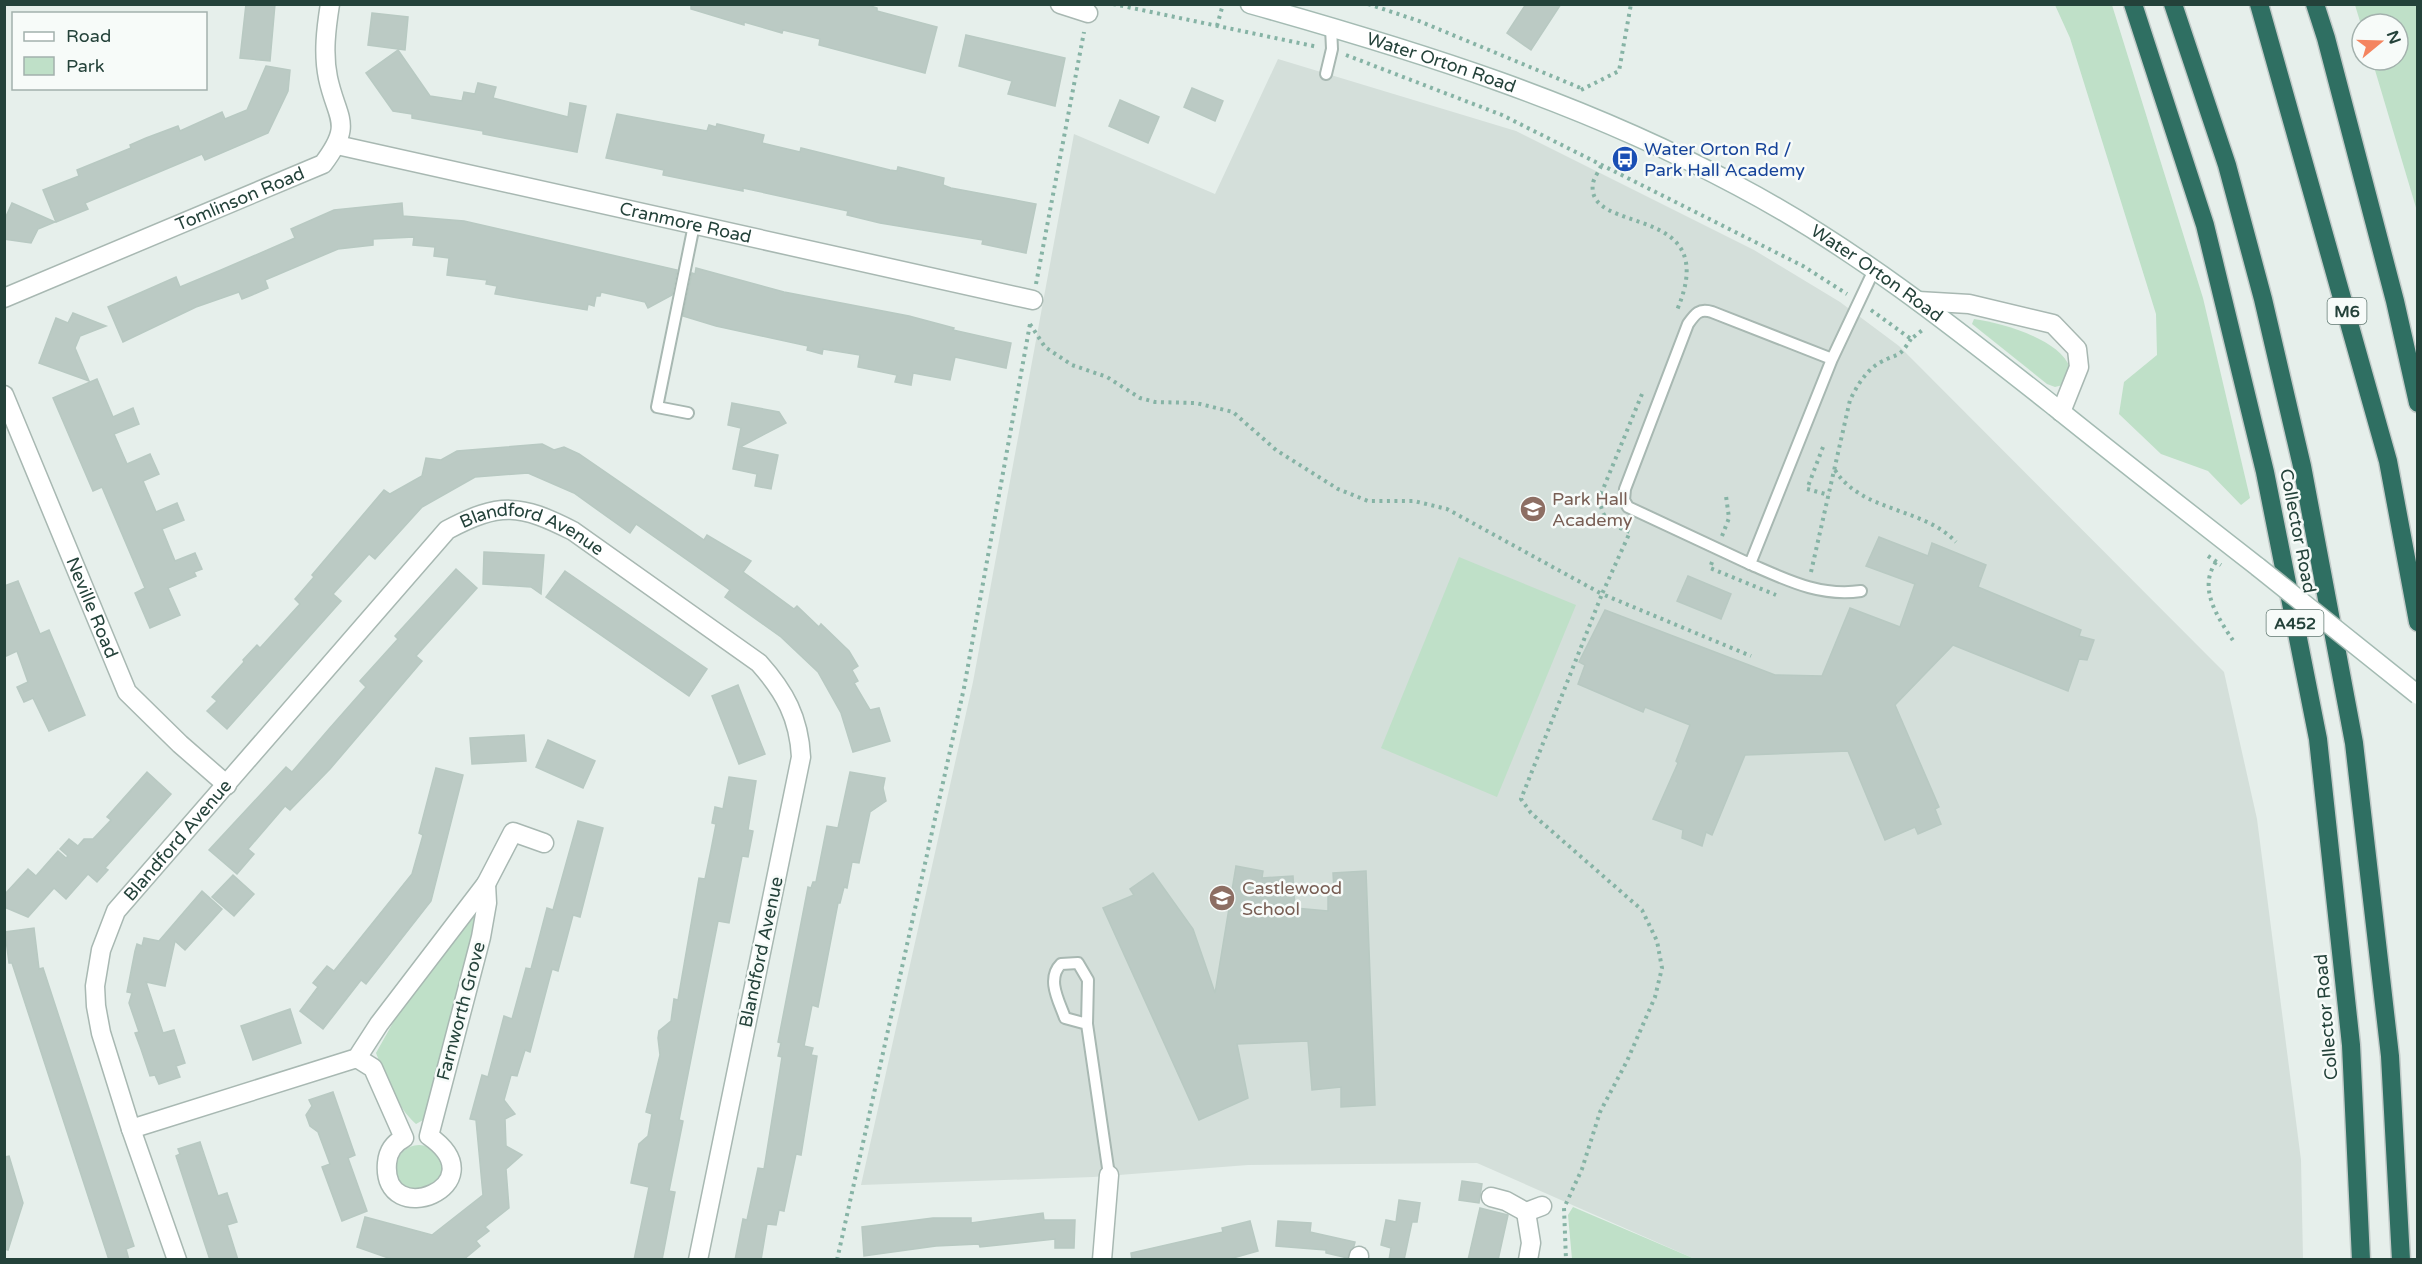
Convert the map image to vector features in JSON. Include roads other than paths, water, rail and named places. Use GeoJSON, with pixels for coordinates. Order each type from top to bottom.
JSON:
{"type":"FeatureCollection","features":[{"type":"Feature","properties":{"kind":"highway","name":"Collector Road"},"geometry":{"type":"LineString","coordinates":[[2133,4],[2205,225],[2265,472],[2318,739],[2351,1045],[2361,1260]]}},
{"type":"Feature","properties":{"kind":"highway","name":"Collector Road"},"geometry":{"type":"LineString","coordinates":[[2173,4],[2227,165],[2263,299],[2302,466],[2352,731],[2390,1056],[2401,1260]]}},
{"type":"Feature","properties":{"kind":"highway","name":"M6"},"geometry":{"type":"LineString","coordinates":[[2259,4],[2388,461],[2418,622]]}},
{"type":"Feature","properties":{"kind":"highway","name":"M6"},"geometry":{"type":"LineString","coordinates":[[2315,4],[2395,301],[2418,403]]}},
{"type":"Feature","properties":{"kind":"street"},"geometry":{"type":"LineString","coordinates":[[330,4],[325,37],[328,78],[342,117],[337,146]]}},
{"type":"Feature","properties":{"kind":"street"},"geometry":{"type":"LineString","coordinates":[[1060,4],[1088,13]]}},
{"type":"Feature","properties":{"kind":"street","name":"Water Orton Road"},"geometry":{"type":"LineString","coordinates":[[1250,4],[1461,66],[1613,124],[1741,187],[1874,270],[1918,301],[2418,694]]}},
{"type":"Feature","properties":{"kind":"street","name":"Cranmore Road"},"geometry":{"type":"LineString","coordinates":[[337,146],[1033,300]]}},
{"type":"Feature","properties":{"kind":"street","name":"Tomlinson Road"},"geometry":{"type":"LineString","coordinates":[[4,298],[322,164],[337,146]]}},
{"type":"Feature","properties":{"kind":"street"},"geometry":{"type":"LineString","coordinates":[[1918,301],[1969,304],[2052,324],[2076,349],[2079,367],[2061,412]]}},
{"type":"Feature","properties":{"kind":"street","name":"Neville Road"},"geometry":{"type":"LineString","coordinates":[[4,395],[127,692],[180,744],[227,785]]}},
{"type":"Feature","properties":{"kind":"street","name":"Blandford Avenue"},"geometry":{"type":"LineString","coordinates":[[177,1260],[131,1129],[101,1033],[96,1006],[95,986],[102,950],[116,911],[447,530],[478,514],[515,508],[543,516],[573,531],[759,663],[778,685],[792,708],[800,731],[801,757],[698,1260]]}},
{"type":"Feature","properties":{"kind":"street","name":"Farnworth Grove"},"geometry":{"type":"LineString","coordinates":[[357,1058],[385,1015],[486,884],[513,832],[544,843]]}},
{"type":"Feature","properties":{"kind":"street","name":"Farnworth Grove"},"geometry":{"type":"LineString","coordinates":[[429,1136],[481,937],[487,903],[486,884]]}},
{"type":"Feature","properties":{"kind":"street"},"geometry":{"type":"LineString","coordinates":[[131,1129],[357,1058],[373,1068],[405,1138]]}},
{"type":"Feature","properties":{"kind":"street"},"geometry":{"type":"LineString","coordinates":[[429,1136],[442,1145],[450,1161],[450,1178],[437,1193],[418,1199],[407,1197],[393,1187],[386,1173],[388,1156],[396,1142],[405,1138],[429,1136]]}},
{"type":"Feature","properties":{"kind":"street"},"geometry":{"type":"LineString","coordinates":[[1102,1260],[1109,1175]]}},
{"type":"Feature","properties":{"kind":"street"},"geometry":{"type":"LineString","coordinates":[[1491,1197],[1534,1209],[1528,1260]]}},
{"type":"Feature","properties":{"kind":"lane"},"geometry":{"type":"LineString","coordinates":[[1326,74],[1332,50],[1332,27]]}},
{"type":"Feature","properties":{"kind":"lane"},"geometry":{"type":"LineString","coordinates":[[688,413],[657,407],[694,225]]}},
{"type":"Feature","properties":{"kind":"lane"},"geometry":{"type":"LineString","coordinates":[[1750,564],[1832,359],[1874,270]]}},
{"type":"Feature","properties":{"kind":"lane"},"geometry":{"type":"LineString","coordinates":[[1832,359],[1704,310],[1695,313],[1688,324],[1625,489],[1624,500],[1628,507],[1805,588],[1834,593],[1861,591]]}},
{"type":"Feature","properties":{"kind":"lane"},"geometry":{"type":"LineString","coordinates":[[1087,1024],[1065,1018],[1053,979],[1054,970],[1061,964],[1078,963],[1084,968],[1088,980],[1087,1024],[1109,1175]]}},
{"type":"Feature","properties":{"kind":"place","name":"Water Orton Rd / Park Hall Academy"},"geometry":{"type":"Point","coordinates":[1625,159]}},
{"type":"Feature","properties":{"kind":"place","name":"Park Hall Academy"},"geometry":{"type":"Point","coordinates":[1533,509]}},
{"type":"Feature","properties":{"kind":"place","name":"Castlewood School"},"geometry":{"type":"Point","coordinates":[1222,898]}}]}
